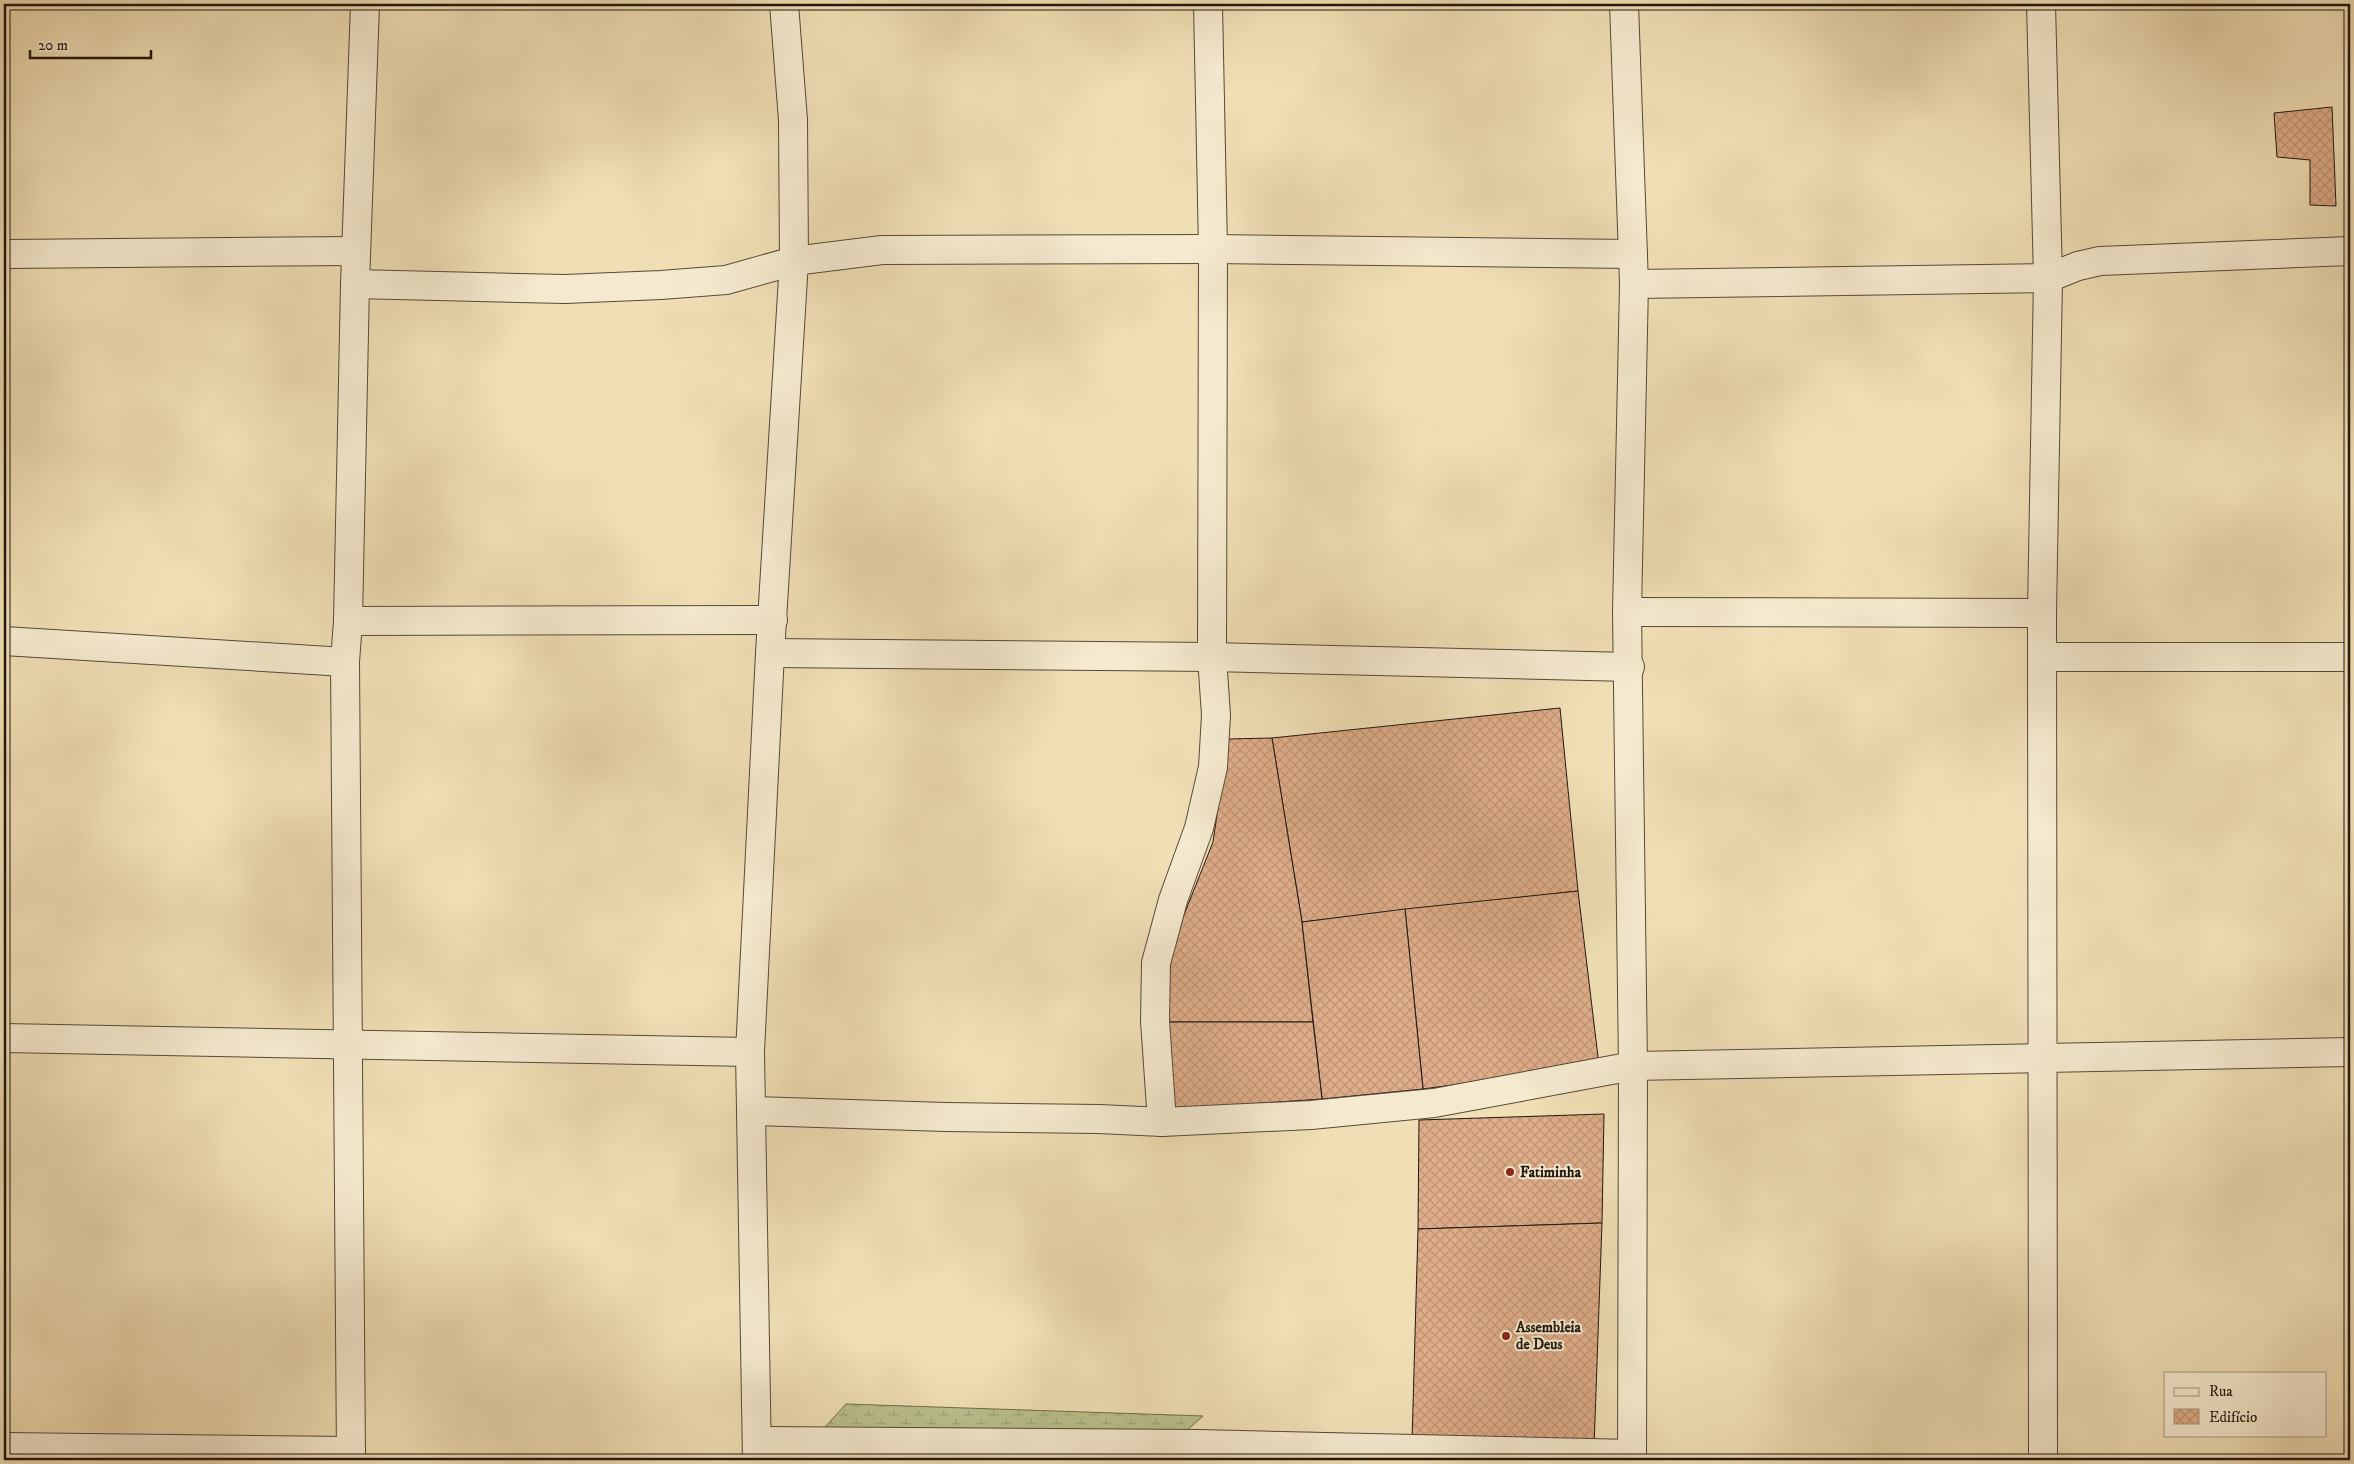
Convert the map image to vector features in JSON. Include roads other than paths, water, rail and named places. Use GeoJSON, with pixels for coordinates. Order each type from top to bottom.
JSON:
{"type":"FeatureCollection","features":[{"type":"Feature","properties":{"kind":"street"},"geometry":{"type":"LineString","coordinates":[[4,1447],[351,1455],[345,662],[348,621],[355,284],[365,4]]}},
{"type":"Feature","properties":{"kind":"street"},"geometry":{"type":"LineString","coordinates":[[784,4],[793,120],[794,261],[770,653],[750,1052],[757,1451],[1198,1452],[1632,1457],[1633,1066],[1630,667],[1627,612],[1634,284],[1624,4]]}},
{"type":"Feature","properties":{"kind":"street"},"geometry":{"type":"LineString","coordinates":[[1162,1122],[1155,1021],[1156,963],[1173,900],[1199,828],[1213,768],[1216,715],[1212,657],[1213,249],[1208,4]]}},
{"type":"Feature","properties":{"kind":"street"},"geometry":{"type":"LineString","coordinates":[[2041,4],[2048,278],[2042,613],[2043,1460]]}},
{"type":"Feature","properties":{"kind":"street"},"geometry":{"type":"LineString","coordinates":[[355,284],[565,289],[661,285],[726,280],[794,261],[882,250],[1213,249],[1633,254]]}},
{"type":"Feature","properties":{"kind":"street"},"geometry":{"type":"LineString","coordinates":[[4,254],[356,251]]}},
{"type":"Feature","properties":{"kind":"street"},"geometry":{"type":"LineString","coordinates":[[1634,284],[2048,278],[2078,266],[2100,261],[2350,251]]}},
{"type":"Feature","properties":{"kind":"street"},"geometry":{"type":"LineString","coordinates":[[1627,612],[2042,613]]}},
{"type":"Feature","properties":{"kind":"street"},"geometry":{"type":"LineString","coordinates":[[348,621],[773,620]]}},
{"type":"Feature","properties":{"kind":"street"},"geometry":{"type":"LineString","coordinates":[[4,641],[345,662]]}},
{"type":"Feature","properties":{"kind":"street"},"geometry":{"type":"LineString","coordinates":[[770,653],[1212,657],[1630,667]]}},
{"type":"Feature","properties":{"kind":"street"},"geometry":{"type":"LineString","coordinates":[[2043,657],[2350,657]]}},
{"type":"Feature","properties":{"kind":"street"},"geometry":{"type":"LineString","coordinates":[[4,1038],[750,1052]]}},
{"type":"Feature","properties":{"kind":"street"},"geometry":{"type":"LineString","coordinates":[[751,1111],[1162,1122],[1311,1115],[1434,1103],[1633,1066],[2350,1052]]}},
{"type":"Feature","properties":{"kind":"place","name":"Fatiminha"},"geometry":{"type":"Point","coordinates":[1510,1172]}},
{"type":"Feature","properties":{"kind":"place","name":"Assembleia de Deus"},"geometry":{"type":"Point","coordinates":[1506,1336]}}]}
